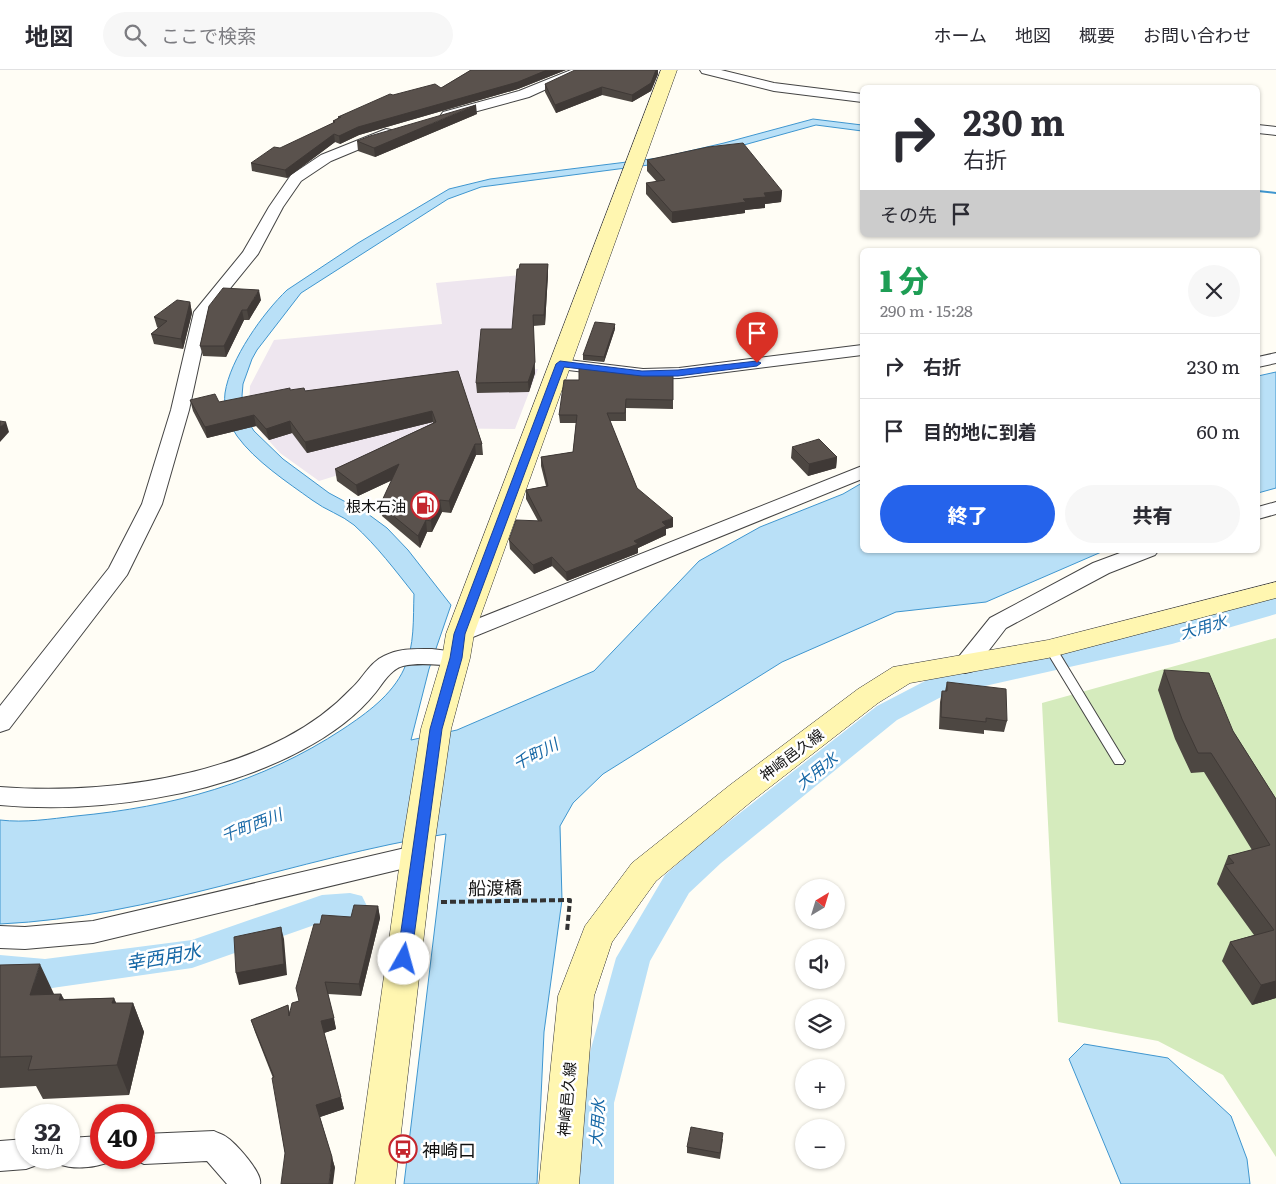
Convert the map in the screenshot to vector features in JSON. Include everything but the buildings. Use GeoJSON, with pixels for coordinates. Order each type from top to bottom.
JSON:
{"type":"FeatureCollection","features":[{"type":"Feature","properties":{"kind":"street"},"geometry":{"type":"LineString","coordinates":[[435,118],[524,94],[582,70]]}},
{"type":"Feature","properties":{"kind":"street"},"geometry":{"type":"LineString","coordinates":[[374,1184],[419,848],[448,658],[460,634],[669,70]]}},
{"type":"Feature","properties":{"kind":"street"},"geometry":{"type":"LineString","coordinates":[[706,70],[774,88],[860,98]]}},
{"type":"Feature","properties":{"kind":"street"},"geometry":{"type":"LineString","coordinates":[[0,723],[119,570],[152,504],[180,410],[202,312],[250,254],[276,208],[296,178],[326,158],[365,140],[400,129]]}},
{"type":"Feature","properties":{"kind":"street"},"geometry":{"type":"LineString","coordinates":[[1260,129],[1276,130]]}},
{"type":"Feature","properties":{"kind":"street"},"geometry":{"type":"LineString","coordinates":[[560,364],[642,374],[678,373],[860,350]]}},
{"type":"Feature","properties":{"kind":"street"},"geometry":{"type":"LineString","coordinates":[[1260,362],[1276,358]]}},
{"type":"Feature","properties":{"kind":"street"},"geometry":{"type":"LineString","coordinates":[[460,634],[860,473]]}},
{"type":"Feature","properties":{"kind":"street"},"geometry":{"type":"LineString","coordinates":[[1260,512],[1276,508]]}},
{"type":"Feature","properties":{"kind":"street"},"geometry":{"type":"LineString","coordinates":[[964,665],[998,623],[1101,568],[1140,553]]}},
{"type":"Feature","properties":{"kind":"street","name":"神崎邑久線"},"geometry":{"type":"LineString","coordinates":[[558,1184],[576,996],[598,936],[644,872],[741,793],[868,696],[903,674],[964,665],[1054,657],[1276,590]]}},
{"type":"Feature","properties":{"kind":"street"},"geometry":{"type":"LineString","coordinates":[[0,796],[58,800],[118,795],[230,769],[285,748],[327,722],[361,694],[391,661],[401,658],[448,658]]}},
{"type":"Feature","properties":{"kind":"street"},"geometry":{"type":"LineString","coordinates":[[0,937],[26,938],[93,932],[419,848]]}},
{"type":"Feature","properties":{"kind":"street"},"geometry":{"type":"LineString","coordinates":[[155,1149],[214,1146],[245,1180],[244,1184]]}},
{"type":"Feature","properties":{"kind":"street"},"geometry":{"type":"LineString","coordinates":[[0,1156],[15,1155]]}},
{"type":"Feature","properties":{"kind":"lane"},"geometry":{"type":"LineString","coordinates":[[1054,657],[1120,761]]}},
{"type":"Feature","properties":{"kind":"path","name":"船渡橋"},"geometry":{"type":"LineString","coordinates":[[437,902],[562,900]]}},
{"type":"Feature","properties":{"kind":"shaded area"},"geometry":{"type":"Polygon","coordinates":[[[520,275],[507,371],[538,369],[515,429],[419,428],[409,453],[319,481],[280,453],[262,433],[252,416],[249,406],[250,386],[274,340],[442,324],[436,283],[520,275]]]}},
{"type":"Feature","properties":{"kind":"green space"},"geometry":{"type":"Polygon","coordinates":[[[1276,638],[1276,1157],[1223,1075],[1158,1041],[1058,1022],[1042,703],[1276,638]]]}},
{"type":"Feature","properties":{"kind":"water"},"geometry":{"type":"Polygon","coordinates":[[[813,119],[860,125],[860,131],[816,125],[733,148],[664,163],[481,187],[448,199],[301,293],[252,359],[243,384],[242,396],[247,420],[254,431],[283,459],[329,493],[368,514],[387,528],[408,550],[451,605],[429,669],[411,740],[457,730],[594,671],[699,561],[760,527],[843,494],[860,484],[860,553],[1099,553],[986,602],[896,612],[782,662],[603,774],[573,803],[560,826],[562,900],[544,1032],[537,1184],[404,1184],[446,834],[334,857],[168,899],[57,919],[0,924],[0,820],[47,819],[112,812],[181,799],[248,778],[312,748],[352,723],[386,695],[404,669],[412,641],[414,594],[393,567],[354,525],[312,500],[272,471],[253,454],[237,436],[227,415],[225,393],[233,366],[258,324],[287,290],[358,243],[449,189],[490,179],[659,158],[813,119]]]}},
{"type":"Feature","properties":{"kind":"water"},"geometry":{"type":"Polygon","coordinates":[[[1276,372],[1276,488],[1260,492],[1260,376],[1276,372]]]}},
{"type":"Feature","properties":{"kind":"water"},"geometry":{"type":"Polygon","coordinates":[[[1084,1044],[1168,1058],[1231,1116],[1247,1159],[1250,1184],[1121,1184],[1069,1059],[1084,1044]]]}},
{"type":"Feature","properties":{"kind":"waterway"},"geometry":{"type":"LineString","coordinates":[[1260,191],[1276,193]]}},
{"type":"Feature","properties":{"kind":"waterway","name":"大用水"},"geometry":{"type":"LineString","coordinates":[[594,1184],[595,1103],[633,958],[677,884],[710,854],[887,713],[937,687],[1172,635],[1276,605]]}},
{"type":"Feature","properties":{"kind":"waterway","name":"幸西用水"},"geometry":{"type":"LineString","coordinates":[[0,970],[45,974],[192,954],[322,909],[350,906]]}},
{"type":"Feature","properties":{"kind":"place","name":"根木石油"},"geometry":{"type":"Point","coordinates":[425,505]}},
{"type":"Feature","properties":{"kind":"place","name":"神崎口"},"geometry":{"type":"Point","coordinates":[403,1149]}},
{"type":"Feature","properties":{"kind":"route"},"geometry":{"type":"LineString","coordinates":[[404,959],[419,840],[436,729],[456,658],[460,634],[560,364],[642,374],[678,373],[757,363]]}},
{"type":"Feature","properties":{"kind":"water label","name":"千町川"},"geometry":{"type":"Point","coordinates":[535,753]}},
{"type":"Feature","properties":{"kind":"water label","name":"千町西川"},"geometry":{"type":"Point","coordinates":[251,824]}}]}
